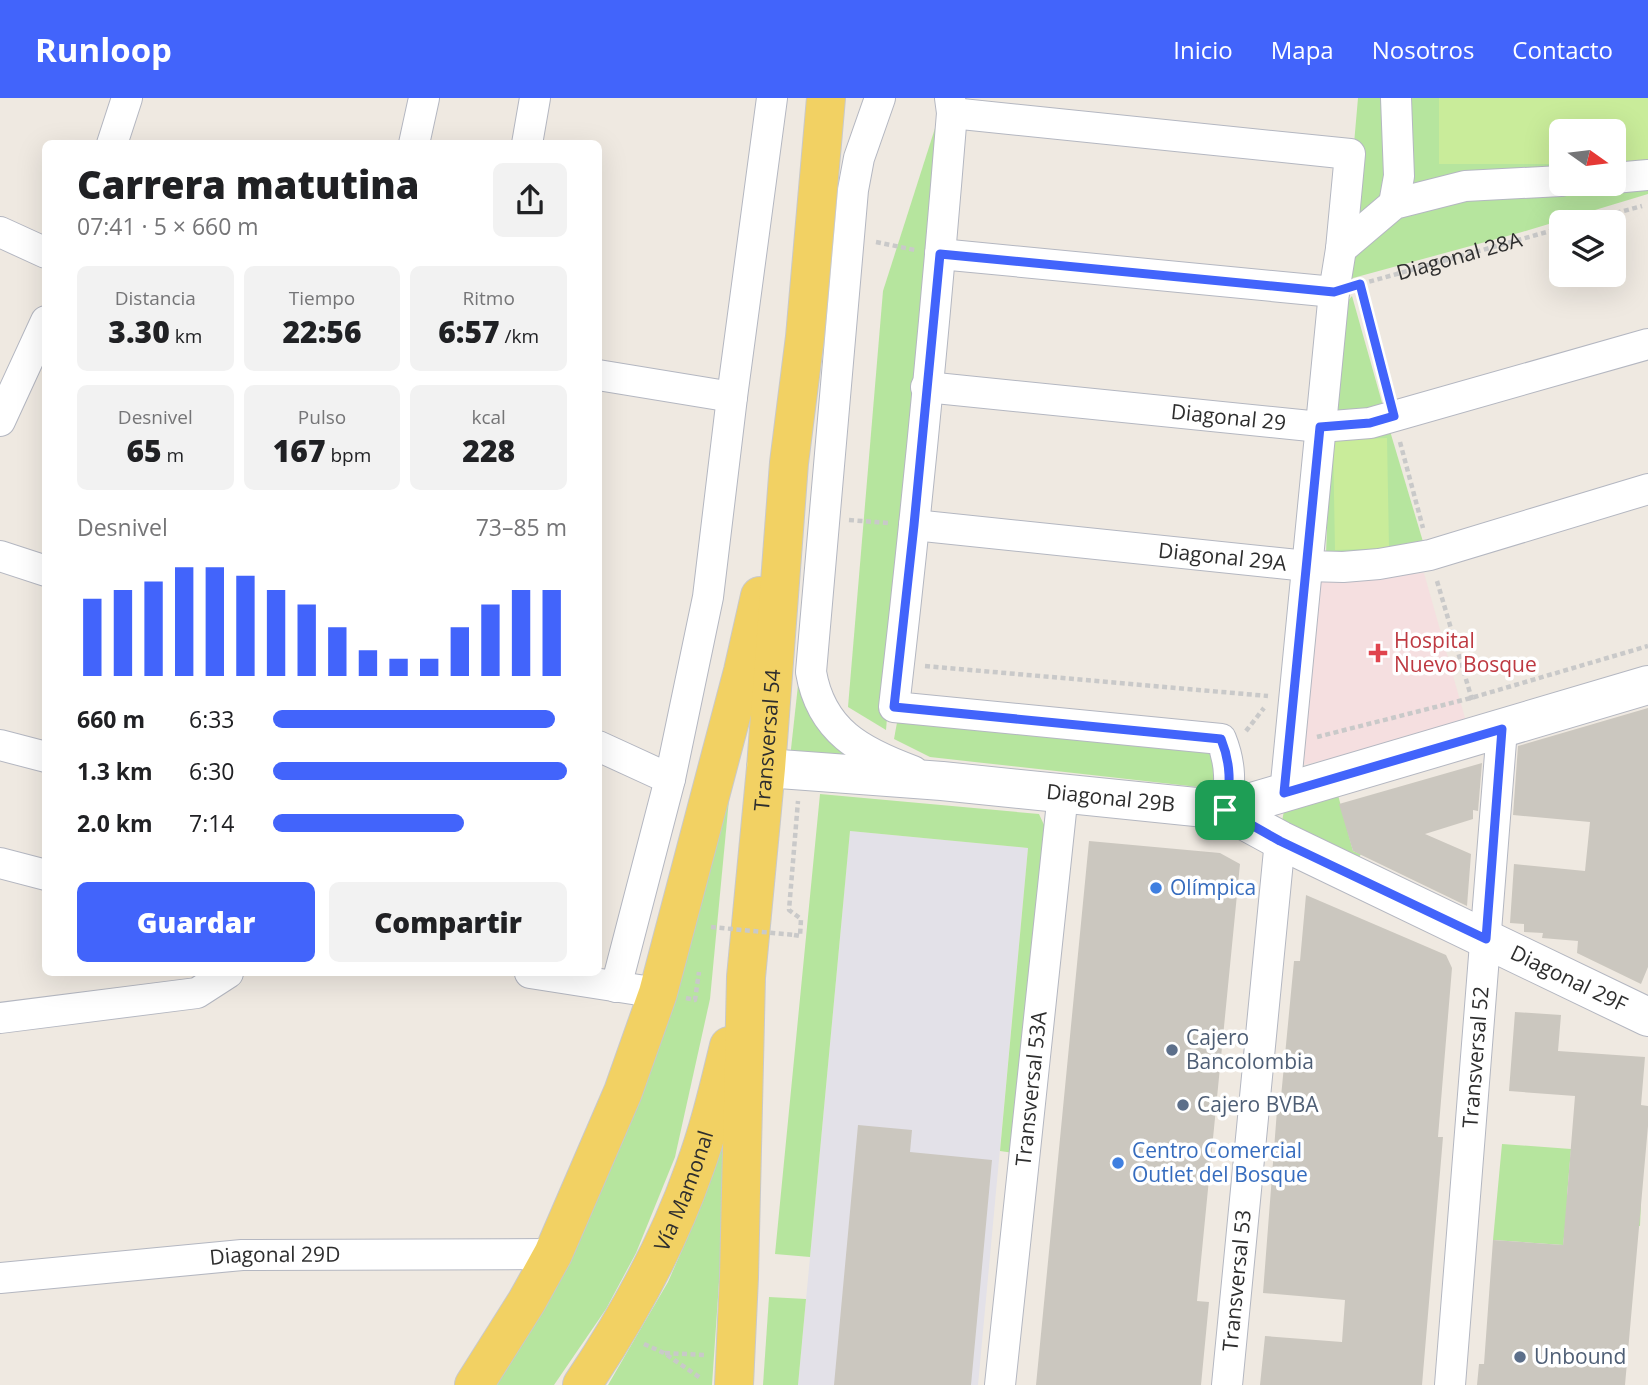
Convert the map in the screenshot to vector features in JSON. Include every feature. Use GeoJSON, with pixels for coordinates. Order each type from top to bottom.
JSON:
{"type":"FeatureCollection","features":[{"type":"Feature","properties":{"kind":"main road","name":"Transversal 54"},"geometry":{"type":"LineString","coordinates":[[721,1384],[739,1277],[746,977],[766,768],[789,463],[805,337],[826,98]]}},
{"type":"Feature","properties":{"kind":"main road"},"geometry":{"type":"LineString","coordinates":[[474,1385],[553,1254],[624,1092],[658,993],[743,671],[789,463]]}},
{"type":"Feature","properties":{"kind":"main road","name":"Vía Mamonal"},"geometry":{"type":"LineString","coordinates":[[582,1385],[620,1329],[641,1290],[694,1171],[720,1084],[746,977]]}},
{"type":"Feature","properties":{"kind":"street"},"geometry":{"type":"LineString","coordinates":[[113,140],[127,98]]}},
{"type":"Feature","properties":{"kind":"street"},"geometry":{"type":"LineString","coordinates":[[415,140],[424,98]]}},
{"type":"Feature","properties":{"kind":"street"},"geometry":{"type":"LineString","coordinates":[[528,140],[535,98]]}},
{"type":"Feature","properties":{"kind":"street"},"geometry":{"type":"LineString","coordinates":[[616,987],[670,779],[708,597],[772,98]]}},
{"type":"Feature","properties":{"kind":"street"},"geometry":{"type":"LineString","coordinates":[[880,98],[859,158],[853,190],[811,672],[817,699],[844,735],[877,758],[942,782]]}},
{"type":"Feature","properties":{"kind":"street"},"geometry":{"type":"LineString","coordinates":[[1394,204],[1399,176],[1396,98]]}},
{"type":"Feature","properties":{"kind":"street"},"geometry":{"type":"LineString","coordinates":[[1225,810],[1230,789],[1229,759],[1221,739],[894,707],[940,254],[951,105],[1350,154],[1341,249],[1347,288],[1320,427],[1284,793]]}},
{"type":"Feature","properties":{"kind":"street"},"geometry":{"type":"LineString","coordinates":[[1626,177],[1648,175]]}},
{"type":"Feature","properties":{"kind":"street"},"geometry":{"type":"LineString","coordinates":[[1341,249],[1394,204],[1465,186],[1549,182]]}},
{"type":"Feature","properties":{"kind":"street"},"geometry":{"type":"LineString","coordinates":[[0,232],[42,251]]}},
{"type":"Feature","properties":{"kind":"street"},"geometry":{"type":"LineString","coordinates":[[940,254],[1347,288]]}},
{"type":"Feature","properties":{"kind":"street"},"geometry":{"type":"LineString","coordinates":[[0,421],[42,330]]}},
{"type":"Feature","properties":{"kind":"street","name":"Diagonal 29"},"geometry":{"type":"LineString","coordinates":[[926,387],[1320,427],[1370,423],[1648,344]]}},
{"type":"Feature","properties":{"kind":"street"},"geometry":{"type":"LineString","coordinates":[[602,376],[732,397]]}},
{"type":"Feature","properties":{"kind":"street","name":"Diagonal 29A"},"geometry":{"type":"LineString","coordinates":[[914,525],[1307,566],[1343,567],[1430,555],[1648,489]]}},
{"type":"Feature","properties":{"kind":"street"},"geometry":{"type":"LineString","coordinates":[[0,556],[42,570]]}},
{"type":"Feature","properties":{"kind":"street","name":"Diagonal 29B"},"geometry":{"type":"LineString","coordinates":[[766,768],[1063,793],[1225,810],[1648,685]]}},
{"type":"Feature","properties":{"kind":"street","name":"Transversal 52"},"geometry":{"type":"LineString","coordinates":[[1450,1385],[1502,729]]}},
{"type":"Feature","properties":{"kind":"street"},"geometry":{"type":"LineString","coordinates":[[0,745],[42,756]]}},
{"type":"Feature","properties":{"kind":"street"},"geometry":{"type":"LineString","coordinates":[[602,748],[670,779]]}},
{"type":"Feature","properties":{"kind":"street","name":"Transversal 53A"},"geometry":{"type":"LineString","coordinates":[[1000,1385],[1063,793]]}},
{"type":"Feature","properties":{"kind":"street","name":"Diagonal 29F"},"geometry":{"type":"LineString","coordinates":[[1225,810],[1280,841],[1648,1017]]}},
{"type":"Feature","properties":{"kind":"street","name":"Transversal 53"},"geometry":{"type":"LineString","coordinates":[[1227,1385],[1280,841]]}},
{"type":"Feature","properties":{"kind":"street"},"geometry":{"type":"LineString","coordinates":[[0,863],[42,874]]}},
{"type":"Feature","properties":{"kind":"street"},"geometry":{"type":"LineString","coordinates":[[0,1018],[197,993],[223,976]]}},
{"type":"Feature","properties":{"kind":"street"},"geometry":{"type":"LineString","coordinates":[[548,976],[658,993]]}},
{"type":"Feature","properties":{"kind":"street","name":"Diagonal 29D"},"geometry":{"type":"LineString","coordinates":[[0,1278],[242,1255],[553,1254]]}},
{"type":"Feature","properties":{"kind":"path"},"geometry":{"type":"LineString","coordinates":[[1626,210],[1648,204]]}},
{"type":"Feature","properties":{"kind":"path","name":"Diagonal 28A"},"geometry":{"type":"LineString","coordinates":[[1347,288],[1549,231]]}},
{"type":"Feature","properties":{"kind":"path"},"geometry":{"type":"LineString","coordinates":[[869,241],[897,248]]}},
{"type":"Feature","properties":{"kind":"path"},"geometry":{"type":"LineString","coordinates":[[1347,288],[1394,416]]}},
{"type":"Feature","properties":{"kind":"path"},"geometry":{"type":"LineString","coordinates":[[1289,744],[1471,698],[1648,646]]}},
{"type":"Feature","properties":{"kind":"path"},"geometry":{"type":"LineString","coordinates":[[899,663],[1275,697],[1237,743],[1229,759]]}},
{"type":"Feature","properties":{"kind":"path"},"geometry":{"type":"LineString","coordinates":[[711,927],[800,936],[801,919],[789,910],[799,794]]}},
{"type":"Feature","properties":{"kind":"path"},"geometry":{"type":"LineString","coordinates":[[639,1342],[721,1384]]}},
{"type":"Feature","properties":{"kind":"path"},"geometry":{"type":"LineString","coordinates":[[664,1353],[710,1355]]}},
{"type":"Feature","properties":{"kind":"shaded area","name":"Hospital Nuevo Bosque"},"geometry":{"type":"Polygon","coordinates":[[[1424,573],[1467,725],[1304,765],[1312,582],[1424,573]]]}},
{"type":"Feature","properties":{"kind":"shaded area"},"geometry":{"type":"Polygon","coordinates":[[[850,831],[1028,848],[978,1385],[798,1385],[850,831]]]}},
{"type":"Feature","properties":{"kind":"green space"},"geometry":{"type":"Polygon","coordinates":[[[1358,98],[1648,98],[1648,194],[1595,210],[1549,210],[1549,224],[1342,281],[1358,98]]]}},
{"type":"Feature","properties":{"kind":"green space"},"geometry":{"type":"Polygon","coordinates":[[[1439,98],[1648,98],[1648,164],[1626,164],[1626,119],[1549,119],[1549,164],[1439,164],[1439,98]]]}},
{"type":"Feature","properties":{"kind":"green space"},"geometry":{"type":"Polygon","coordinates":[[[937,122],[886,730],[848,707],[883,291],[937,122]]]}},
{"type":"Feature","properties":{"kind":"green space"},"geometry":{"type":"Polygon","coordinates":[[[1352,296],[1383,406],[1368,415],[1331,413],[1340,310],[1352,296]]]}},
{"type":"Feature","properties":{"kind":"green space"},"geometry":{"type":"Polygon","coordinates":[[[1390,431],[1424,545],[1326,555],[1330,439],[1390,431]]]}},
{"type":"Feature","properties":{"kind":"green space"},"geometry":{"type":"Polygon","coordinates":[[[1387,438],[1389,548],[1335,550],[1333,440],[1387,438]]]}},
{"type":"Feature","properties":{"kind":"green space"},"geometry":{"type":"Polygon","coordinates":[[[801,658],[874,761],[790,758],[801,658]]]}},
{"type":"Feature","properties":{"kind":"green space"},"geometry":{"type":"Polygon","coordinates":[[[898,717],[1220,752],[1216,789],[930,757],[894,739],[898,717]]]}},
{"type":"Feature","properties":{"kind":"green space"},"geometry":{"type":"Polygon","coordinates":[[[730,789],[710,999],[675,1157],[636,1253],[606,1309],[554,1385],[496,1385],[730,789]]]}},
{"type":"Feature","properties":{"kind":"green space"},"geometry":{"type":"Polygon","coordinates":[[[820,794],[1039,814],[1045,827],[1014,1153],[1000,1151],[1028,848],[850,831],[810,1257],[775,1254],[820,794]]]}},
{"type":"Feature","properties":{"kind":"green space"},"geometry":{"type":"Polygon","coordinates":[[[1338,795],[1353,851],[1361,854],[1358,859],[1282,821],[1284,811],[1338,795]]]}},
{"type":"Feature","properties":{"kind":"green space"},"geometry":{"type":"Polygon","coordinates":[[[730,1121],[712,1385],[608,1385],[668,1282],[690,1232],[730,1121]]]}},
{"type":"Feature","properties":{"kind":"green space"},"geometry":{"type":"Polygon","coordinates":[[[1502,1144],[1571,1149],[1567,1196],[1641,1202],[1640,1226],[1566,1220],[1563,1245],[1493,1240],[1502,1144]]]}},
{"type":"Feature","properties":{"kind":"green space"},"geometry":{"type":"Polygon","coordinates":[[[769,1297],[806,1299],[798,1385],[763,1385],[769,1297]]]}},
{"type":"Feature","properties":{"kind":"building"},"geometry":{"type":"Polygon","coordinates":[[[1648,708],[1648,967],[1641,984],[1577,953],[1578,941],[1542,938],[1543,933],[1524,932],[1524,924],[1510,923],[1514,864],[1585,871],[1590,822],[1513,815],[1518,746],[1648,708]]]}},
{"type":"Feature","properties":{"kind":"building"},"geometry":{"type":"Polygon","coordinates":[[[1482,763],[1478,811],[1473,810],[1473,819],[1425,834],[1471,854],[1467,906],[1353,851],[1339,804],[1482,763]]]}},
{"type":"Feature","properties":{"kind":"building"},"geometry":{"type":"Polygon","coordinates":[[[1089,841],[1220,853],[1240,864],[1197,1301],[1209,1302],[1201,1385],[1036,1385],[1089,841]]]}},
{"type":"Feature","properties":{"kind":"building"},"geometry":{"type":"Polygon","coordinates":[[[1306,895],[1446,955],[1452,968],[1438,1137],[1443,1137],[1422,1385],[1260,1385],[1265,1336],[1342,1342],[1345,1300],[1263,1293],[1278,1097],[1281,1097],[1294,961],[1300,961],[1306,895]]]}},
{"type":"Feature","properties":{"kind":"building"},"geometry":{"type":"Polygon","coordinates":[[[1515,1012],[1561,1015],[1558,1051],[1645,1057],[1641,1105],[1648,1106],[1648,1126],[1625,1385],[1477,1385],[1479,1364],[1484,1364],[1493,1240],[1563,1245],[1575,1096],[1509,1091],[1515,1012]]]}},
{"type":"Feature","properties":{"kind":"building"},"geometry":{"type":"Polygon","coordinates":[[[858,1125],[912,1130],[910,1152],[992,1160],[971,1385],[834,1385],[858,1125]]]}},
{"type":"Feature","properties":{"kind":"place","name":"Hospital Nuevo Bosque"},"geometry":{"type":"Point","coordinates":[1378,653]}},
{"type":"Feature","properties":{"kind":"place","name":"Olímpica"},"geometry":{"type":"Point","coordinates":[1156,888]}},
{"type":"Feature","properties":{"kind":"place","name":"Cajero Bancolombia"},"geometry":{"type":"Point","coordinates":[1172,1050]}},
{"type":"Feature","properties":{"kind":"place","name":"Cajero BVBA"},"geometry":{"type":"Point","coordinates":[1183,1105]}},
{"type":"Feature","properties":{"kind":"place","name":"Centro Comercial Outlet del Bosque"},"geometry":{"type":"Point","coordinates":[1118,1163]}},
{"type":"Feature","properties":{"kind":"place","name":"Unbound"},"geometry":{"type":"Point","coordinates":[1520,1357]}},
{"type":"Feature","properties":{"kind":"route"},"geometry":{"type":"LineString","coordinates":[[940,254],[1334,292],[1360,284],[1394,416],[1370,423],[1320,427],[1284,793],[1502,729],[1486,939],[1280,841],[1225,810],[1230,789],[1229,759],[1221,739],[894,707],[940,254]]}}]}
